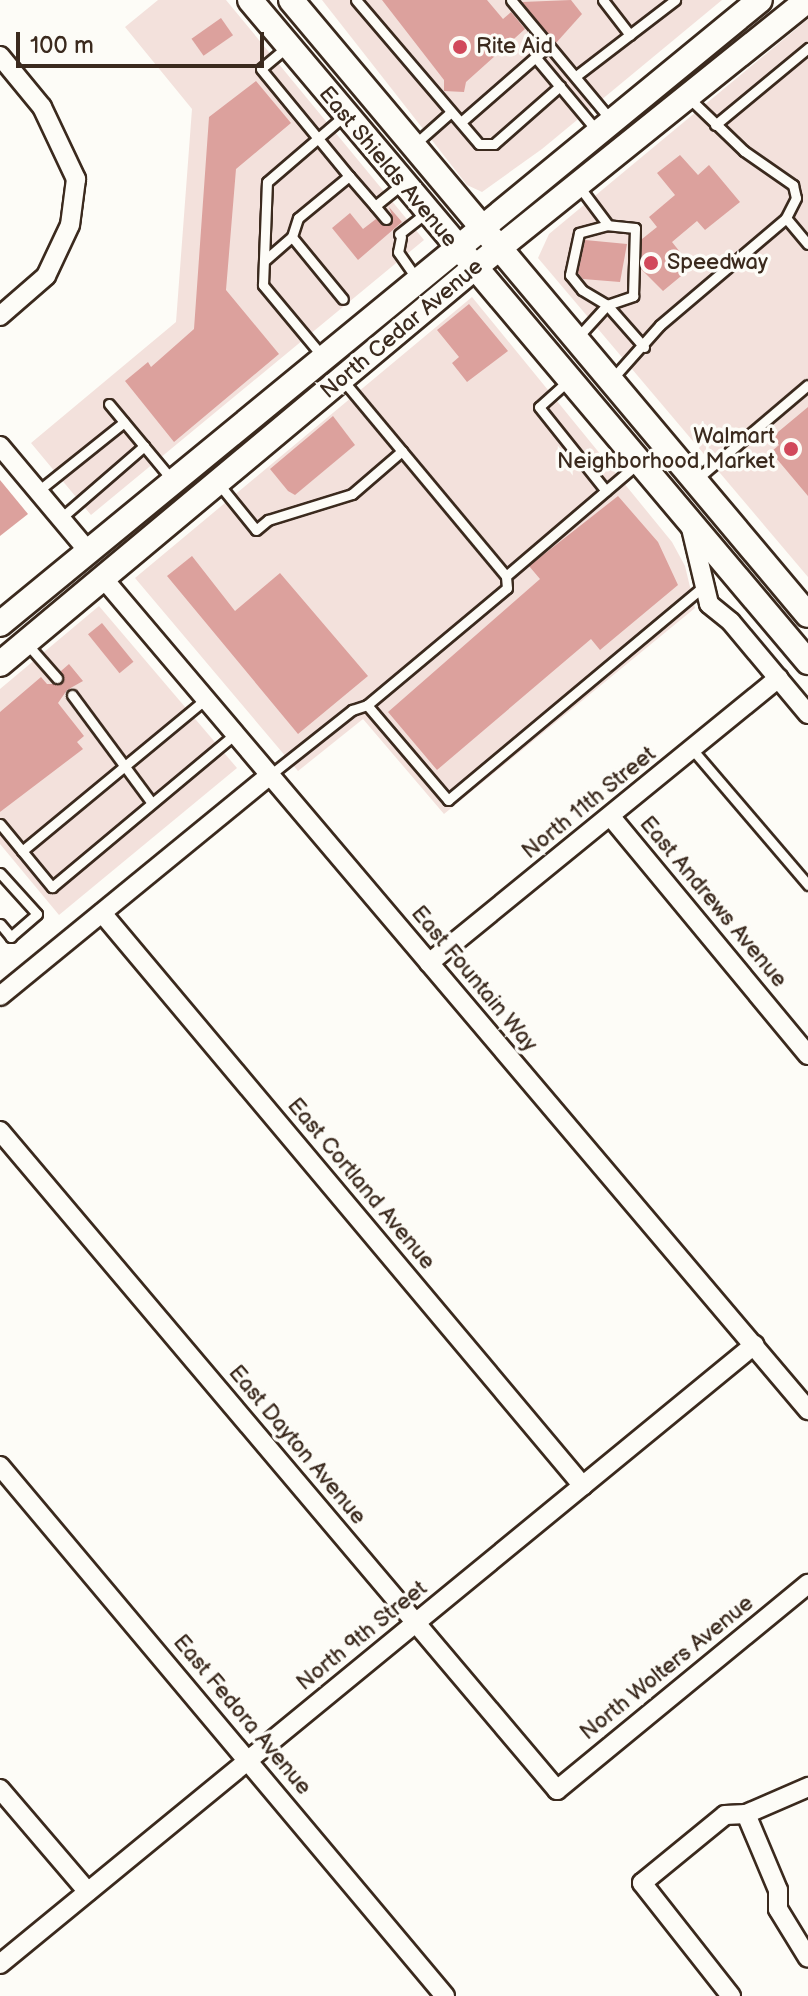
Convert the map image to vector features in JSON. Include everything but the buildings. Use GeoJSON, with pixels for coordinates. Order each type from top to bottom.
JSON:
{"type":"FeatureCollection","features":[{"type":"Feature","properties":{"kind":"main road","name":"East Shields Avenue"},"geometry":{"type":"LineString","coordinates":[[250,0],[455,248],[808,662]]}},
{"type":"Feature","properties":{"kind":"main road","name":"East Shields Avenue"},"geometry":{"type":"LineString","coordinates":[[291,0],[808,615]]}},
{"type":"Feature","properties":{"kind":"main road","name":"North Cedar Avenue"},"geometry":{"type":"LineString","coordinates":[[0,664],[473,269],[808,0]]}},
{"type":"Feature","properties":{"kind":"main road","name":"North Cedar Avenue"},"geometry":{"type":"LineString","coordinates":[[0,624],[750,7]]}},
{"type":"Feature","properties":{"kind":"main road"},"geometry":{"type":"LineString","coordinates":[[688,97],[685,79],[728,42],[750,7]]}},
{"type":"Feature","properties":{"kind":"main road"},"geometry":{"type":"LineString","coordinates":[[218,483],[223,464],[321,375],[323,357]]}},
{"type":"Feature","properties":{"kind":"main road"},"geometry":{"type":"LineString","coordinates":[[639,462],[655,461],[676,480],[694,481]]}},
{"type":"Feature","properties":{"kind":"main road"},"geometry":{"type":"LineString","coordinates":[[103,578],[107,553],[167,503],[173,481]]}},
{"type":"Feature","properties":{"kind":"main road"},"geometry":{"type":"LineString","coordinates":[[26,643],[29,625],[87,575],[89,552]]}},
{"type":"Feature","properties":{"kind":"main road"},"geometry":{"type":"LineString","coordinates":[[728,567],[808,641]]}},
{"type":"Feature","properties":{"kind":"street"},"geometry":{"type":"LineString","coordinates":[[0,56],[42,107],[76,179],[70,225],[46,276],[0,316]]}},
{"type":"Feature","properties":{"kind":"street"},"geometry":{"type":"LineString","coordinates":[[0,446],[89,552]]}},
{"type":"Feature","properties":{"kind":"street"},"geometry":{"type":"LineString","coordinates":[[689,521],[709,604],[808,714]]}},
{"type":"Feature","properties":{"kind":"street","name":"East Fountain Way"},"geometry":{"type":"LineString","coordinates":[[103,578],[808,1410]]}},
{"type":"Feature","properties":{"kind":"street","name":"North 11th Street"},"geometry":{"type":"LineString","coordinates":[[429,963],[778,678]]}},
{"type":"Feature","properties":{"kind":"street"},"geometry":{"type":"LineString","coordinates":[[0,996],[270,775]]}},
{"type":"Feature","properties":{"kind":"street","name":"East Andrews Avenue"},"geometry":{"type":"LineString","coordinates":[[611,817],[808,1055]]}},
{"type":"Feature","properties":{"kind":"street","name":"East Cortland Avenue"},"geometry":{"type":"LineString","coordinates":[[102,913],[583,1486]]}},
{"type":"Feature","properties":{"kind":"street","name":"East Dayton Avenue"},"geometry":{"type":"LineString","coordinates":[[0,1131],[557,1790]]}},
{"type":"Feature","properties":{"kind":"street","name":"North 9th Street"},"geometry":{"type":"LineString","coordinates":[[0,1964],[754,1345]]}},
{"type":"Feature","properties":{"kind":"street","name":"East Fedora Avenue"},"geometry":{"type":"LineString","coordinates":[[0,1466],[445,1996]]}},
{"type":"Feature","properties":{"kind":"street","name":"North Wolters Avenue"},"geometry":{"type":"LineString","coordinates":[[557,1790],[808,1584]]}},
{"type":"Feature","properties":{"kind":"street"},"geometry":{"type":"LineString","coordinates":[[731,1996],[642,1883],[704,1829],[725,1815],[746,1814],[808,1787]]}},
{"type":"Feature","properties":{"kind":"street"},"geometry":{"type":"LineString","coordinates":[[0,1789],[88,1892]]}},
{"type":"Feature","properties":{"kind":"street"},"geometry":{"type":"LineString","coordinates":[[746,1814],[778,1890],[778,1909],[808,1958]]}},
{"type":"Feature","properties":{"kind":"lane"},"geometry":{"type":"LineString","coordinates":[[356,0],[479,144],[494,144],[560,86]]}},
{"type":"Feature","properties":{"kind":"lane"},"geometry":{"type":"LineString","coordinates":[[511,0],[576,76],[604,126]]}},
{"type":"Feature","properties":{"kind":"lane"},"geometry":{"type":"LineString","coordinates":[[603,0],[630,35]]}},
{"type":"Feature","properties":{"kind":"lane"},"geometry":{"type":"LineString","coordinates":[[576,76],[673,0]]}},
{"type":"Feature","properties":{"kind":"lane"},"geometry":{"type":"LineString","coordinates":[[288,46],[261,69],[386,219]]}},
{"type":"Feature","properties":{"kind":"lane"},"geometry":{"type":"LineString","coordinates":[[461,122],[548,46]]}},
{"type":"Feature","properties":{"kind":"lane"},"geometry":{"type":"LineString","coordinates":[[715,125],[808,48]]}},
{"type":"Feature","properties":{"kind":"lane"},"geometry":{"type":"LineString","coordinates":[[536,58],[560,86],[604,126]]}},
{"type":"Feature","properties":{"kind":"lane"},"geometry":{"type":"LineString","coordinates":[[609,381],[644,347],[660,325],[786,218],[796,198],[793,185],[715,125],[688,97]]}},
{"type":"Feature","properties":{"kind":"lane"},"geometry":{"type":"LineString","coordinates":[[412,146],[451,112]]}},
{"type":"Feature","properties":{"kind":"lane"},"geometry":{"type":"LineString","coordinates":[[323,357],[263,285],[267,182],[345,115]]}},
{"type":"Feature","properties":{"kind":"lane"},"geometry":{"type":"LineString","coordinates":[[264,261],[292,237],[298,218],[349,176]]}},
{"type":"Feature","properties":{"kind":"lane"},"geometry":{"type":"LineString","coordinates":[[375,206],[402,184]]}},
{"type":"Feature","properties":{"kind":"lane"},"geometry":{"type":"LineString","coordinates":[[578,185],[608,225]]}},
{"type":"Feature","properties":{"kind":"lane"},"geometry":{"type":"LineString","coordinates":[[417,279],[398,252],[400,236],[426,213]]}},
{"type":"Feature","properties":{"kind":"lane"},"geometry":{"type":"LineString","coordinates":[[786,218],[808,244]]}},
{"type":"Feature","properties":{"kind":"lane"},"geometry":{"type":"LineString","coordinates":[[575,340],[607,305],[633,296],[635,228],[608,225],[579,233],[570,275],[582,290],[607,305],[644,347]]}},
{"type":"Feature","properties":{"kind":"lane"},"geometry":{"type":"LineString","coordinates":[[292,237],[343,299]]}},
{"type":"Feature","properties":{"kind":"lane"},"geometry":{"type":"LineString","coordinates":[[270,775],[352,710],[367,705],[507,588],[506,576],[342,379]]}},
{"type":"Feature","properties":{"kind":"lane"},"geometry":{"type":"LineString","coordinates":[[569,380],[539,407],[606,491]]}},
{"type":"Feature","properties":{"kind":"lane"},"geometry":{"type":"LineString","coordinates":[[694,481],[808,385]]}},
{"type":"Feature","properties":{"kind":"lane"},"geometry":{"type":"LineString","coordinates":[[109,404],[173,481]]}},
{"type":"Feature","properties":{"kind":"lane"},"geometry":{"type":"LineString","coordinates":[[38,491],[124,422]]}},
{"type":"Feature","properties":{"kind":"lane"},"geometry":{"type":"LineString","coordinates":[[61,518],[144,446]]}},
{"type":"Feature","properties":{"kind":"lane"},"geometry":{"type":"LineString","coordinates":[[218,483],[256,530],[268,520],[352,494],[402,451]]}},
{"type":"Feature","properties":{"kind":"lane"},"geometry":{"type":"LineString","coordinates":[[506,576],[639,462]]}},
{"type":"Feature","properties":{"kind":"lane"},"geometry":{"type":"LineString","coordinates":[[367,705],[448,800],[703,587]]}},
{"type":"Feature","properties":{"kind":"lane"},"geometry":{"type":"LineString","coordinates":[[26,643],[57,678]]}},
{"type":"Feature","properties":{"kind":"lane"},"geometry":{"type":"LineString","coordinates":[[72,695],[152,803]]}},
{"type":"Feature","properties":{"kind":"lane"},"geometry":{"type":"LineString","coordinates":[[22,851],[206,699]]}},
{"type":"Feature","properties":{"kind":"lane"},"geometry":{"type":"LineString","coordinates":[[0,824],[52,887],[235,734]]}},
{"type":"Feature","properties":{"kind":"lane"},"geometry":{"type":"LineString","coordinates":[[692,749],[808,885]]}},
{"type":"Feature","properties":{"kind":"lane"},"geometry":{"type":"LineString","coordinates":[[0,873],[37,914],[11,937],[0,924]]}},
{"type":"Feature","properties":{"kind":"shaded area"},"geometry":{"type":"Polygon","coordinates":[[[158,0],[226,0],[424,240],[91,515],[31,443],[176,322],[192,109],[125,27],[158,0]]]}},
{"type":"Feature","properties":{"kind":"shaded area"},"geometry":{"type":"Polygon","coordinates":[[[322,0],[722,0],[542,149],[482,192],[467,185],[322,0]]]}},
{"type":"Feature","properties":{"kind":"shaded area"},"geometry":{"type":"Polygon","coordinates":[[[808,19],[808,577],[538,258],[549,234],[808,19]]]}},
{"type":"Feature","properties":{"kind":"shaded area"},"geometry":{"type":"Polygon","coordinates":[[[472,297],[672,542],[685,566],[695,608],[444,814],[363,719],[298,771],[135,578],[472,297]]]}},
{"type":"Feature","properties":{"kind":"shaded area"},"geometry":{"type":"Polygon","coordinates":[[[99,606],[237,768],[59,915],[0,844],[0,689],[99,606]]]}},
{"type":"Feature","properties":{"kind":"place","name":"Rite Aid"},"geometry":{"type":"Point","coordinates":[460,47]}},
{"type":"Feature","properties":{"kind":"place","name":"Speedway"},"geometry":{"type":"Point","coordinates":[651,263]}},
{"type":"Feature","properties":{"kind":"place","name":"Walmart Neighborhood Market"},"geometry":{"type":"Point","coordinates":[791,449]}}]}
